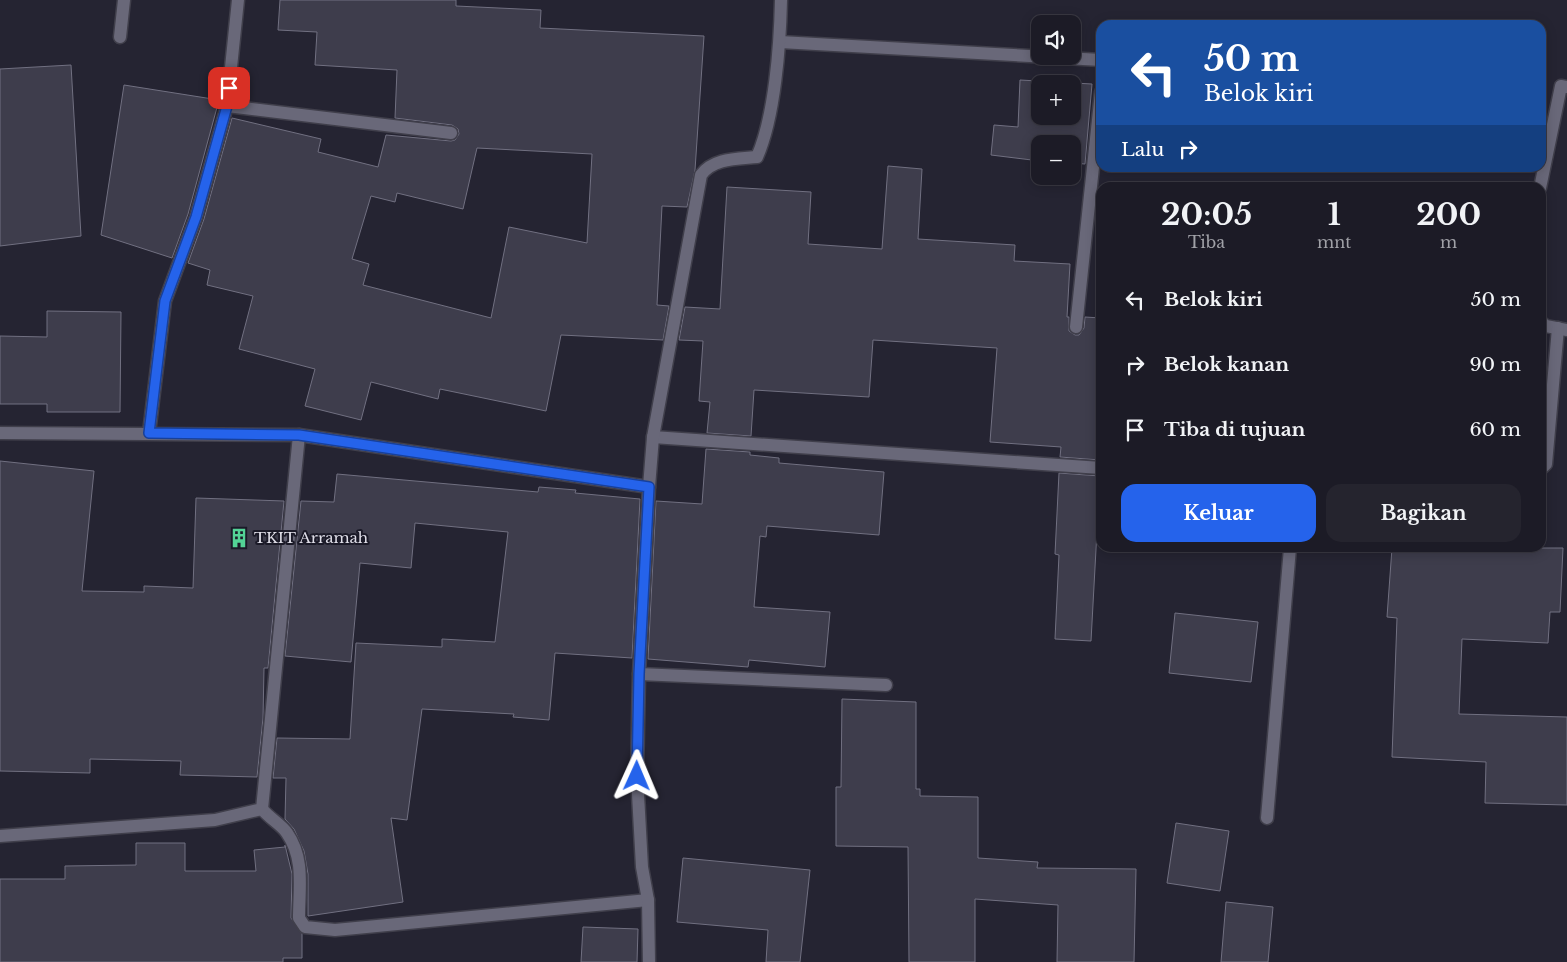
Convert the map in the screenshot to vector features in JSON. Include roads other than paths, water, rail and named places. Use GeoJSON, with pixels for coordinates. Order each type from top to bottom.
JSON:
{"type":"FeatureCollection","features":[{"type":"Feature","properties":{"kind":"street"},"geometry":{"type":"LineString","coordinates":[[120,36],[124,0]]}},
{"type":"Feature","properties":{"kind":"street"},"geometry":{"type":"LineString","coordinates":[[149,433],[165,301],[196,217],[227,106],[238,0]]}},
{"type":"Feature","properties":{"kind":"street"},"geometry":{"type":"LineString","coordinates":[[649,962],[648,900],[642,867],[637,776],[639,674],[653,437],[701,175],[707,167],[717,162],[757,157],[765,139],[780,42],[781,0]]}},
{"type":"Feature","properties":{"kind":"street"},"geometry":{"type":"LineString","coordinates":[[780,42],[1096,60]]}},
{"type":"Feature","properties":{"kind":"street"},"geometry":{"type":"LineString","coordinates":[[1546,159],[1561,86],[1567,87]]}},
{"type":"Feature","properties":{"kind":"street"},"geometry":{"type":"LineString","coordinates":[[227,106],[451,133]]}},
{"type":"Feature","properties":{"kind":"street"},"geometry":{"type":"LineString","coordinates":[[1076,326],[1096,139]]}},
{"type":"Feature","properties":{"kind":"street"},"geometry":{"type":"LineString","coordinates":[[1546,326],[1562,329],[1546,464]]}},
{"type":"Feature","properties":{"kind":"street"},"geometry":{"type":"LineString","coordinates":[[0,433],[299,435],[649,487]]}},
{"type":"Feature","properties":{"kind":"street"},"geometry":{"type":"LineString","coordinates":[[299,435],[262,809],[270,820],[286,831],[299,856],[299,918],[304,927],[335,930],[648,900]]}},
{"type":"Feature","properties":{"kind":"street"},"geometry":{"type":"LineString","coordinates":[[653,437],[1096,468]]}},
{"type":"Feature","properties":{"kind":"street"},"geometry":{"type":"LineString","coordinates":[[1267,818],[1290,552]]}},
{"type":"Feature","properties":{"kind":"street"},"geometry":{"type":"LineString","coordinates":[[639,674],[886,684]]}},
{"type":"Feature","properties":{"kind":"street"},"geometry":{"type":"LineString","coordinates":[[0,836],[215,820],[262,809]]}},
{"type":"Feature","properties":{"kind":"place","name":"TKIT Arramah"},"geometry":{"type":"Point","coordinates":[239,538]}}]}
